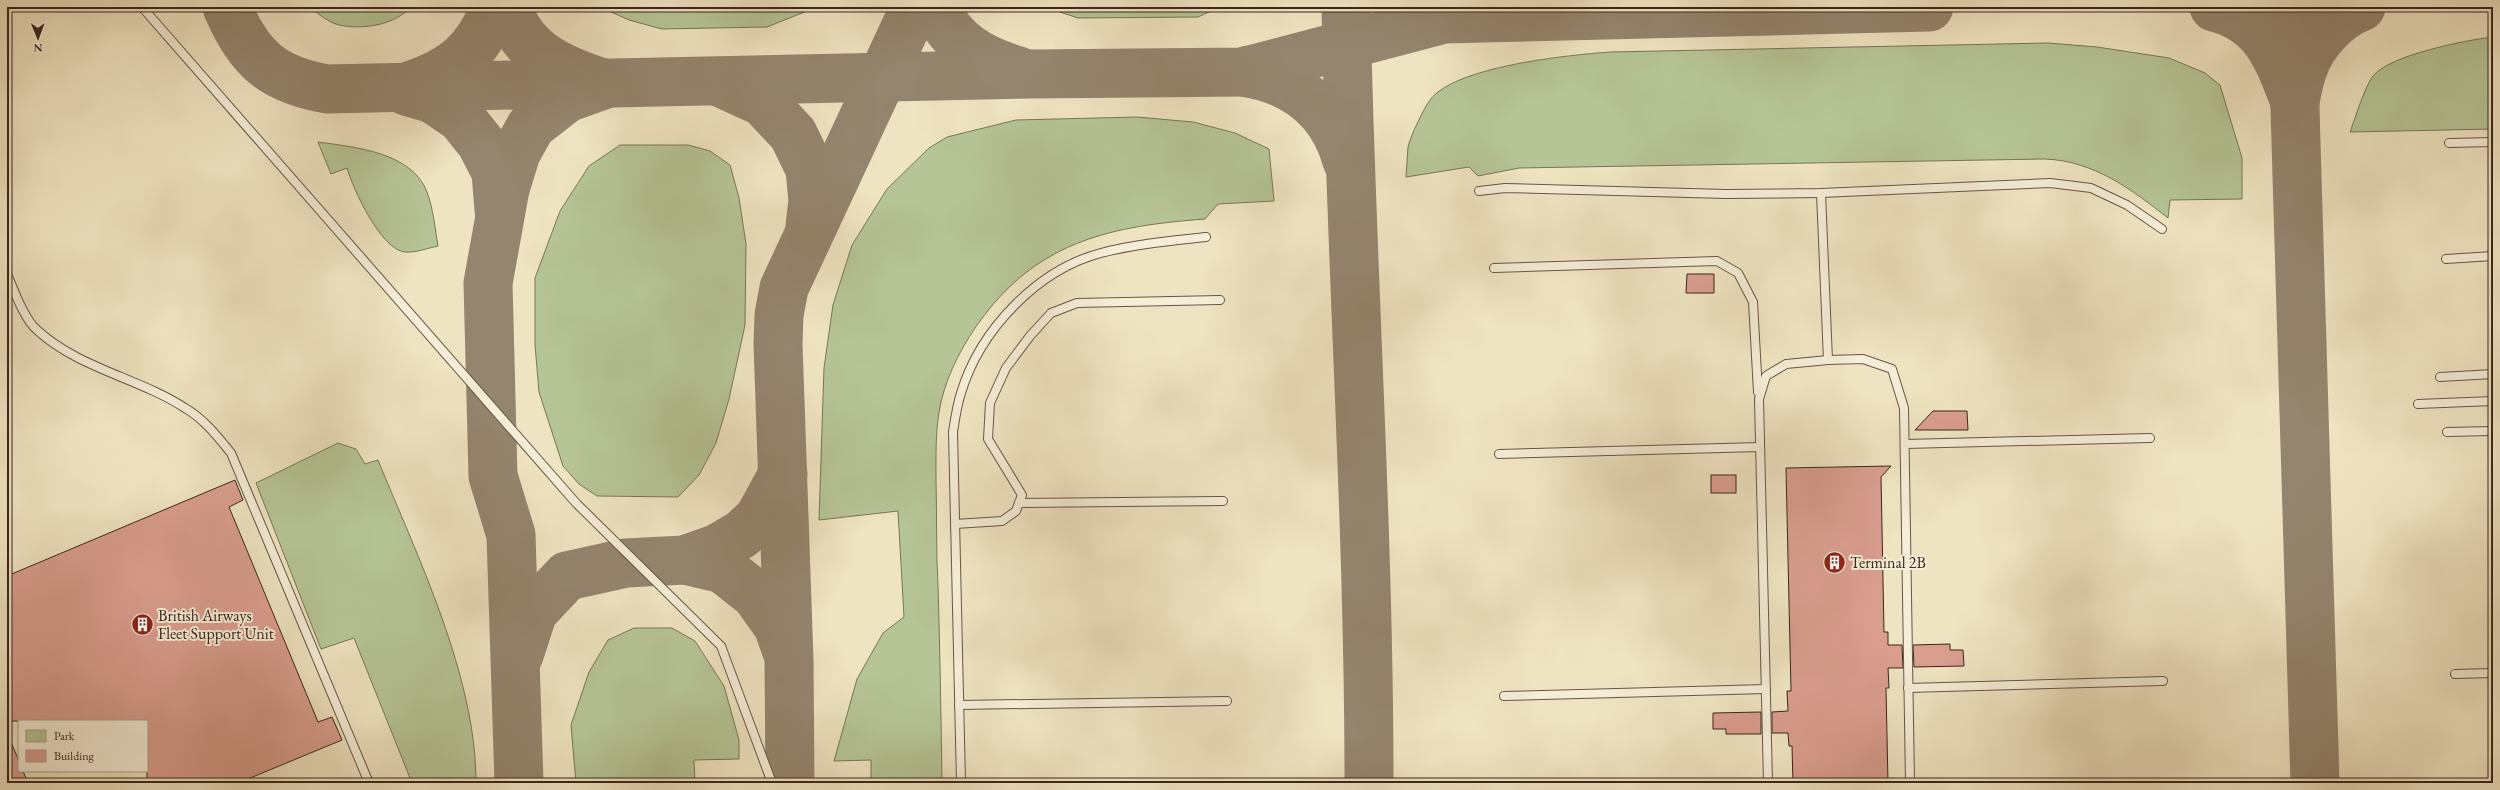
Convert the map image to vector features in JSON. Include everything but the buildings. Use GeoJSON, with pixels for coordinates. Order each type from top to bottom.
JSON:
{"type":"FeatureCollection","features":[{"type":"Feature","properties":{"kind":"lane"},"geometry":{"type":"LineString","coordinates":[[142,7],[576,502],[721,646],[772,783]]}},
{"type":"Feature","properties":{"kind":"lane"},"geometry":{"type":"LineString","coordinates":[[2449,143],[2493,142]]}},
{"type":"Feature","properties":{"kind":"lane"},"geometry":{"type":"LineString","coordinates":[[1479,191],[1505,188],[1726,194],[1821,193],[2050,182],[2090,188],[2127,205],[2162,229]]}},
{"type":"Feature","properties":{"kind":"lane"},"geometry":{"type":"LineString","coordinates":[[1821,193],[1828,360]]}},
{"type":"Feature","properties":{"kind":"lane"},"geometry":{"type":"LineString","coordinates":[[961,783],[953,432],[961,392],[988,338],[1007,314],[1050,276],[1073,262],[1100,253],[1130,246],[1206,237]]}},
{"type":"Feature","properties":{"kind":"lane"},"geometry":{"type":"LineString","coordinates":[[2446,259],[2493,256]]}},
{"type":"Feature","properties":{"kind":"lane"},"geometry":{"type":"LineString","coordinates":[[1494,268],[1717,261],[1738,273],[1753,302],[1759,399],[1768,783]]}},
{"type":"Feature","properties":{"kind":"lane"},"geometry":{"type":"LineString","coordinates":[[7,274],[18,299],[36,330],[60,347],[185,407],[209,427],[231,453],[369,783]]}},
{"type":"Feature","properties":{"kind":"lane"},"geometry":{"type":"LineString","coordinates":[[955,524],[1002,521],[1016,512],[1022,495],[988,439],[990,403],[1006,368],[1030,336],[1051,313],[1077,303],[1220,300]]}},
{"type":"Feature","properties":{"kind":"lane"},"geometry":{"type":"LineString","coordinates":[[1759,399],[1766,376],[1786,364],[1828,360],[1863,359],[1892,370],[1904,408],[1910,783]]}},
{"type":"Feature","properties":{"kind":"lane"},"geometry":{"type":"LineString","coordinates":[[2440,377],[2493,374]]}},
{"type":"Feature","properties":{"kind":"lane"},"geometry":{"type":"LineString","coordinates":[[2418,404],[2493,401]]}},
{"type":"Feature","properties":{"kind":"lane"},"geometry":{"type":"LineString","coordinates":[[2447,432],[2493,431]]}},
{"type":"Feature","properties":{"kind":"lane"},"geometry":{"type":"LineString","coordinates":[[1905,444],[2150,438]]}},
{"type":"Feature","properties":{"kind":"lane"},"geometry":{"type":"LineString","coordinates":[[1499,454],[1760,447]]}},
{"type":"Feature","properties":{"kind":"lane"},"geometry":{"type":"LineString","coordinates":[[1019,503],[1223,501]]}},
{"type":"Feature","properties":{"kind":"lane"},"geometry":{"type":"LineString","coordinates":[[2456,674],[2493,673]]}},
{"type":"Feature","properties":{"kind":"lane"},"geometry":{"type":"LineString","coordinates":[[1908,688],[2163,680]]}},
{"type":"Feature","properties":{"kind":"lane"},"geometry":{"type":"LineString","coordinates":[[1504,696],[1766,689]]}},
{"type":"Feature","properties":{"kind":"lane"},"geometry":{"type":"LineString","coordinates":[[959,705],[1227,701]]}},
{"type":"Feature","properties":{"kind":"green space"},"geometry":{"type":"Polygon","coordinates":[[[310,7],[411,7],[396,18],[387,22],[378,25],[358,27],[335,24],[323,18],[310,7]]]}},
{"type":"Feature","properties":{"kind":"green space"},"geometry":{"type":"Polygon","coordinates":[[[600,7],[817,7],[767,27],[662,29],[629,20],[600,7]]]}},
{"type":"Feature","properties":{"kind":"green space"},"geometry":{"type":"Polygon","coordinates":[[[1045,7],[1220,7],[1198,17],[1078,18],[1045,7]]]}},
{"type":"Feature","properties":{"kind":"green space"},"geometry":{"type":"Polygon","coordinates":[[[2493,37],[2493,129],[2350,132],[2367,86],[2374,75],[2383,68],[2412,55],[2465,41],[2493,37]]]}},
{"type":"Feature","properties":{"kind":"green space"},"geometry":{"type":"Polygon","coordinates":[[[2048,43],[2097,47],[2169,58],[2205,73],[2220,85],[2242,158],[2242,199],[2170,200],[2168,218],[2126,187],[2111,178],[2080,165],[2045,159],[1519,168],[1478,176],[1469,167],[1406,177],[1409,142],[1424,109],[1430,100],[1443,88],[1463,79],[1514,64],[1610,52],[2048,43]]]}},
{"type":"Feature","properties":{"kind":"green space"},"geometry":{"type":"Polygon","coordinates":[[[1137,117],[1193,122],[1235,133],[1269,149],[1274,201],[1218,204],[1205,219],[1140,226],[1081,242],[1054,254],[1029,270],[1005,291],[976,327],[963,347],[952,369],[941,402],[937,432],[937,547],[942,783],[871,783],[871,760],[834,761],[857,679],[883,633],[904,617],[898,511],[819,520],[824,368],[833,305],[852,245],[887,189],[929,148],[947,137],[1016,120],[1137,117]]]}},
{"type":"Feature","properties":{"kind":"green space"},"geometry":{"type":"Polygon","coordinates":[[[318,142],[364,149],[395,160],[409,168],[419,179],[427,192],[438,246],[409,252],[396,249],[387,241],[369,217],[355,190],[347,168],[331,174],[318,142]]]}},
{"type":"Feature","properties":{"kind":"green space"},"geometry":{"type":"Polygon","coordinates":[[[620,145],[688,145],[710,151],[730,165],[739,198],[746,244],[745,325],[729,399],[716,443],[699,475],[678,497],[597,496],[579,484],[563,466],[539,392],[535,345],[535,278],[560,211],[589,166],[620,145]]]}},
{"type":"Feature","properties":{"kind":"green space"},"geometry":{"type":"Polygon","coordinates":[[[338,443],[356,449],[365,464],[378,460],[427,577],[456,660],[466,701],[473,742],[476,783],[412,783],[354,638],[321,649],[256,483],[338,443]]]}},
{"type":"Feature","properties":{"kind":"green space"},"geometry":{"type":"Polygon","coordinates":[[[634,628],[672,628],[695,641],[724,686],[739,740],[739,759],[694,760],[695,783],[576,783],[571,725],[589,672],[608,640],[634,628]]]}},
{"type":"Feature","properties":{"kind":"taxiway"},"geometry":{"type":"LineString","coordinates":[[227,7],[244,40],[265,64],[291,79],[308,85],[327,89],[1030,74],[1243,72],[1444,19],[1929,7]]}},
{"type":"Feature","properties":{"kind":"taxiway"},"geometry":{"type":"LineString","coordinates":[[409,86],[439,74],[462,58],[481,36],[495,7]]}},
{"type":"Feature","properties":{"kind":"taxiway"},"geometry":{"type":"LineString","coordinates":[[508,7],[514,23],[523,37],[534,49],[560,66],[606,84],[567,98],[531,126],[516,153],[505,189],[488,283],[493,476],[511,535],[519,783]]}},
{"type":"Feature","properties":{"kind":"taxiway"},"geometry":{"type":"LineString","coordinates":[[790,783],[789,660],[778,344],[779,315],[784,288],[915,7]]}},
{"type":"Feature","properties":{"kind":"taxiway"},"geometry":{"type":"LineString","coordinates":[[935,7],[950,31],[969,49],[992,62],[1019,71]]}},
{"type":"Feature","properties":{"kind":"taxiway"},"geometry":{"type":"LineString","coordinates":[[1346,7],[1348,104],[1366,589],[1369,783]]}},
{"type":"Feature","properties":{"kind":"taxiway"},"geometry":{"type":"LineString","coordinates":[[2214,7],[2232,13],[2246,21],[2258,31],[2276,56],[2295,102],[2303,69],[2318,41],[2334,24],[2352,11],[2361,7]]}},
{"type":"Feature","properties":{"kind":"taxiway"},"geometry":{"type":"LineString","coordinates":[[2292,7],[2315,783]]}},
{"type":"Feature","properties":{"kind":"taxiway"},"geometry":{"type":"LineString","coordinates":[[1249,70],[1243,72],[1262,76],[1295,90],[1322,112],[1332,126],[1341,143],[1347,161]]}},
{"type":"Feature","properties":{"kind":"taxiway"},"geometry":{"type":"LineString","coordinates":[[719,82],[763,102],[793,134],[810,169],[813,201],[810,226]]}},
{"type":"Feature","properties":{"kind":"taxiway"},"geometry":{"type":"LineString","coordinates":[[406,91],[433,99],[461,118],[481,143],[496,172],[499,210]]}},
{"type":"Feature","properties":{"kind":"taxiway"},"geometry":{"type":"LineString","coordinates":[[519,655],[533,612],[567,576],[626,563],[684,560],[718,548],[742,534],[759,518],[783,474]]}},
{"type":"Feature","properties":{"kind":"taxiway"},"geometry":{"type":"LineString","coordinates":[[684,560],[723,569],[756,595],[778,626],[786,649]]}},
{"type":"Feature","properties":{"kind":"place","name":"Terminal 2B"},"geometry":{"type":"Point","coordinates":[1835,562]}},
{"type":"Feature","properties":{"kind":"place","name":"British Airways Fleet Support Unit"},"geometry":{"type":"Point","coordinates":[142,624]}}]}
